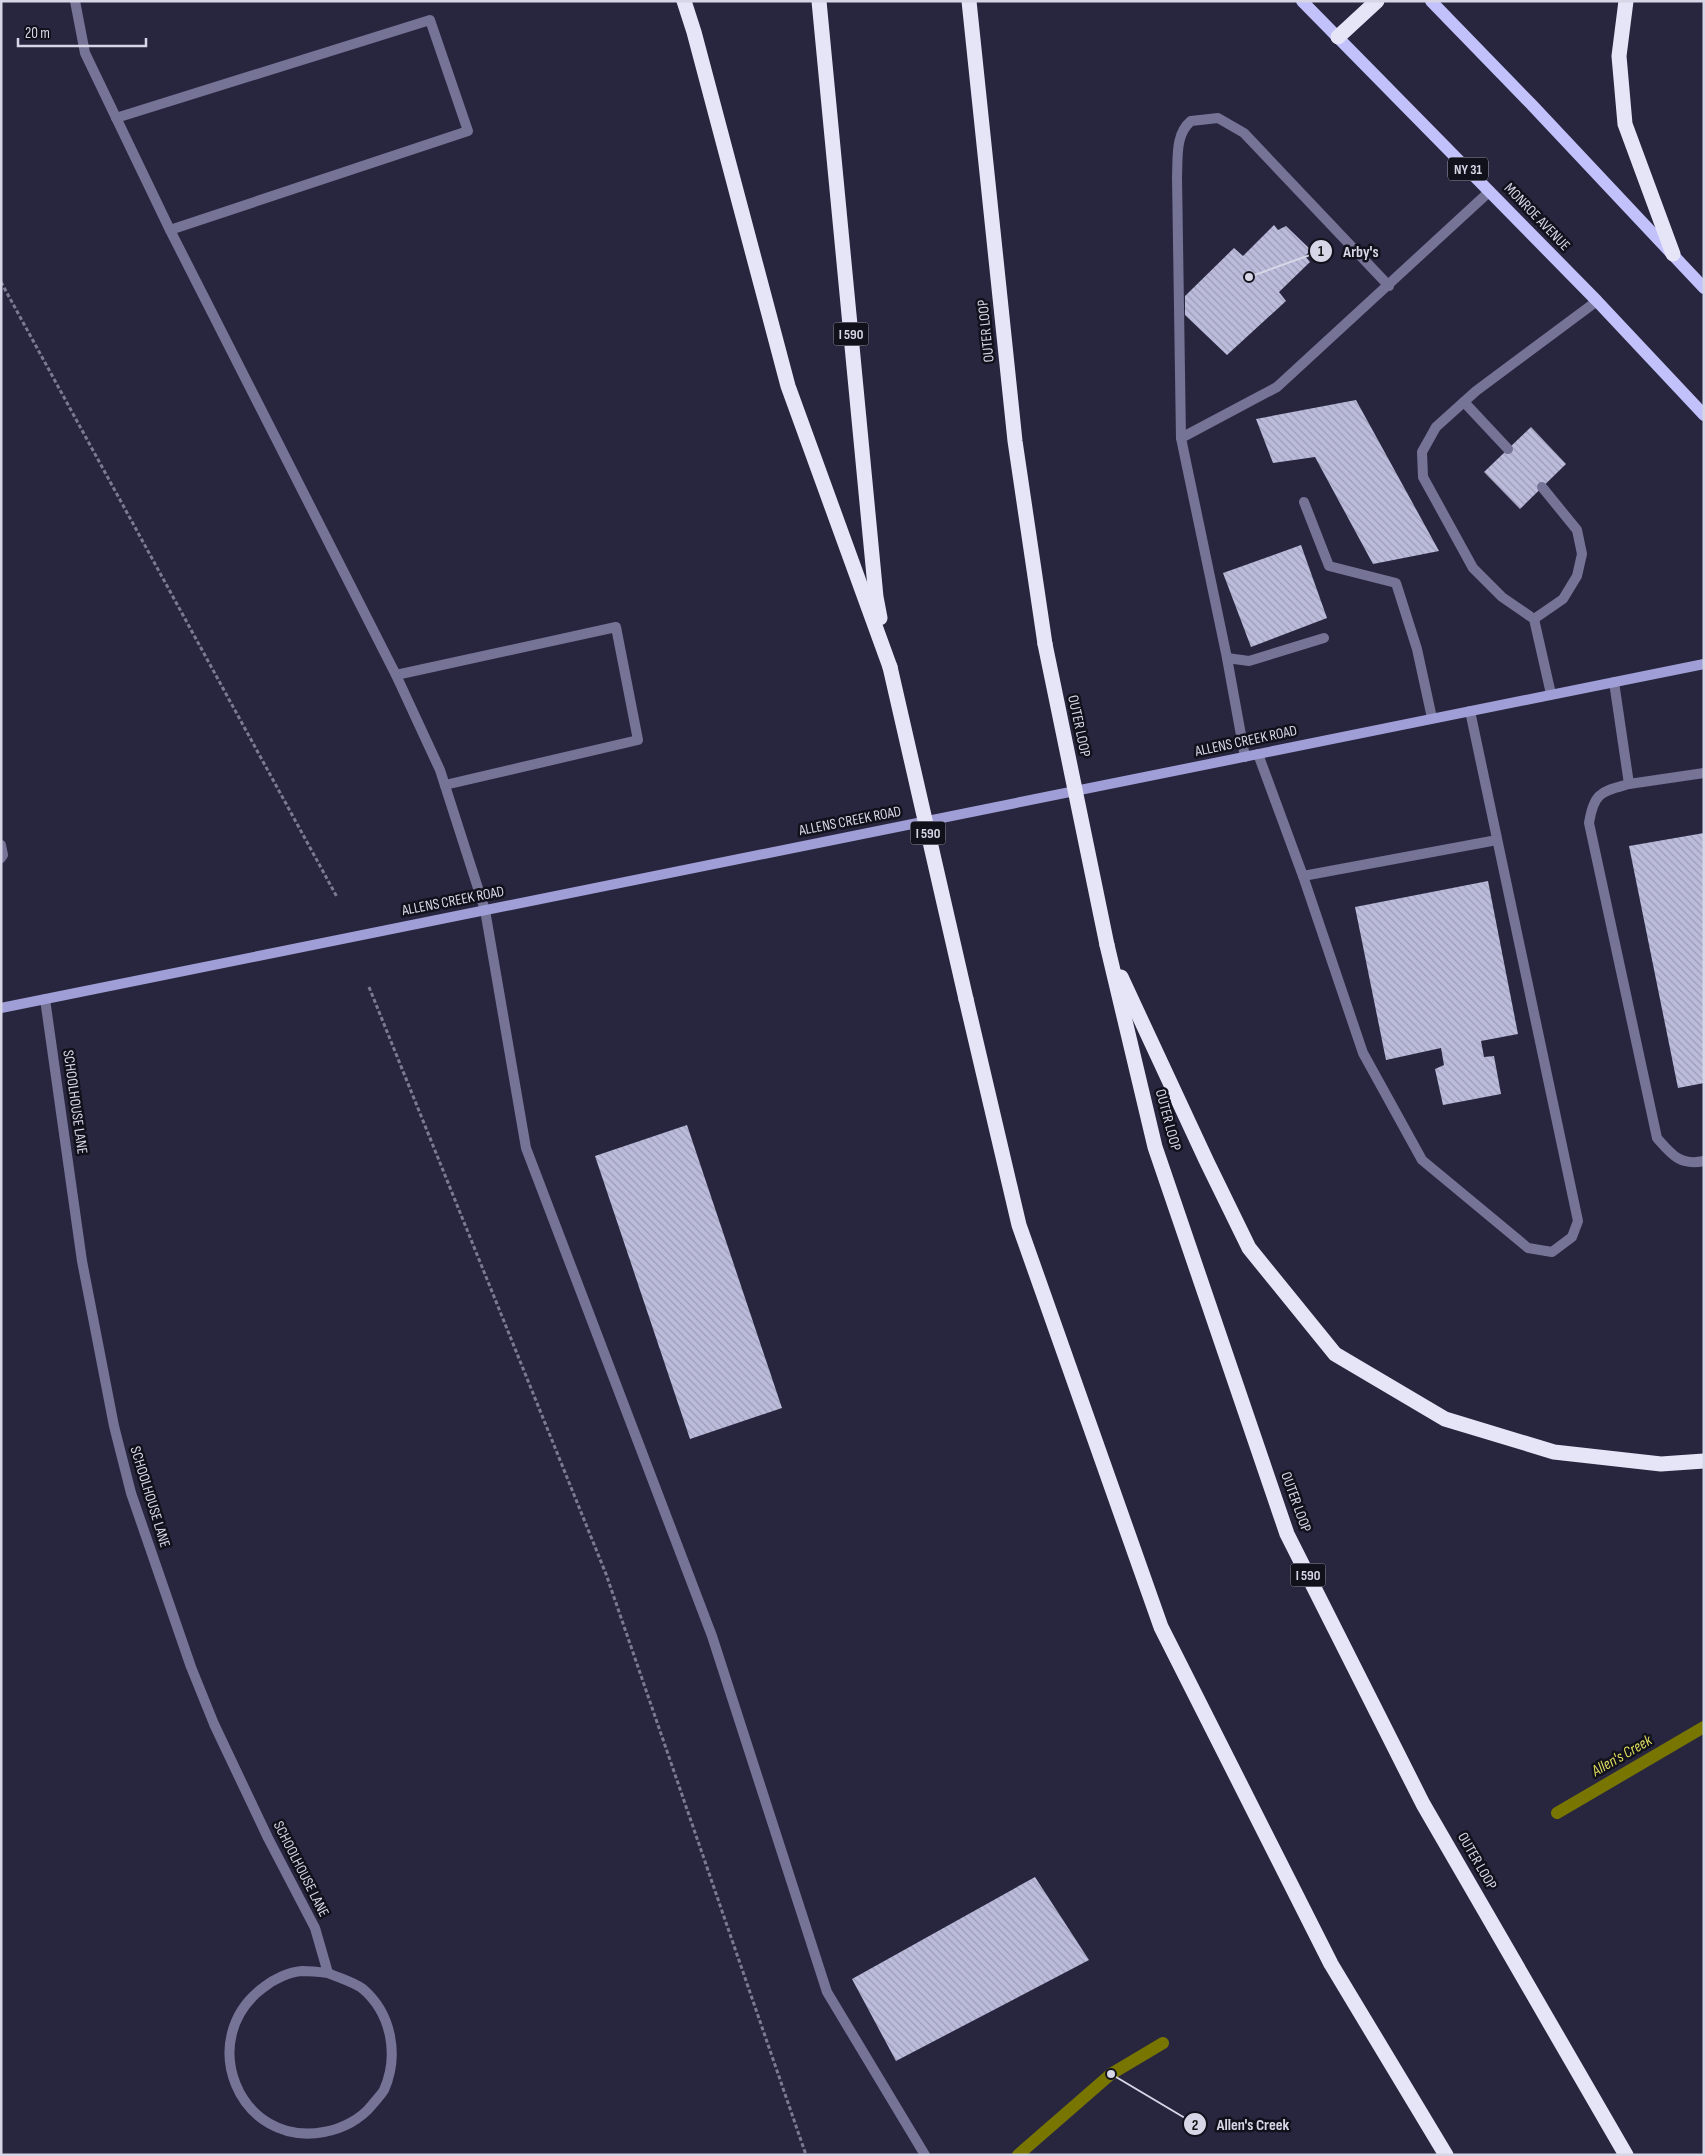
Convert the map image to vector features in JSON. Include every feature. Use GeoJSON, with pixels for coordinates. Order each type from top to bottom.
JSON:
{"type":"FeatureCollection","features":[{"type":"Feature","properties":{"kind":"highway"},"geometry":{"type":"LineString","coordinates":[[684,1],[694,32],[788,386],[890,667]]}},
{"type":"Feature","properties":{"kind":"highway","name":"I 590"},"geometry":{"type":"LineString","coordinates":[[819,1],[876,597],[890,667],[1019,1225],[1161,1627],[1331,1964],[1446,2155]]}},
{"type":"Feature","properties":{"kind":"highway","name":"OUTER LOOP"},"geometry":{"type":"LineString","coordinates":[[969,1],[1015,442],[1044,644],[1107,946],[1155,1147],[1287,1534],[1423,1804],[1626,2155]]}},
{"type":"Feature","properties":{"kind":"highway"},"geometry":{"type":"LineString","coordinates":[[1338,37],[1377,1]]}},
{"type":"Feature","properties":{"kind":"highway"},"geometry":{"type":"LineString","coordinates":[[1626,1],[1619,56],[1626,124],[1673,254]]}},
{"type":"Feature","properties":{"kind":"highway"},"geometry":{"type":"LineString","coordinates":[[1107,946],[1249,1248],[1335,1354],[1445,1419],[1554,1452],[1661,1464],[1704,1462]]}},
{"type":"Feature","properties":{"kind":"main road","name":"MONROE AVENUE"},"geometry":{"type":"LineString","coordinates":[[1302,1],[1598,301],[1704,415]]}},
{"type":"Feature","properties":{"kind":"main road"},"geometry":{"type":"LineString","coordinates":[[1431,1],[1532,105],[1704,288]]}},
{"type":"Feature","properties":{"kind":"street"},"geometry":{"type":"LineString","coordinates":[[78,2],[84,53],[170,230],[396,675],[440,770],[485,910],[526,1148],[712,1636],[827,1992],[925,2155]]}},
{"type":"Feature","properties":{"kind":"street"},"geometry":{"type":"LineString","coordinates":[[116,118],[430,20],[468,131],[170,230]]}},
{"type":"Feature","properties":{"kind":"street"},"geometry":{"type":"LineString","coordinates":[[1245,756],[1227,658],[1181,438],[1177,187],[1179,140],[1182,131],[1191,120],[1218,118],[1244,133],[1389,286]]}},
{"type":"Feature","properties":{"kind":"street"},"geometry":{"type":"LineString","coordinates":[[1181,438],[1277,387],[1389,286],[1490,191]]}},
{"type":"Feature","properties":{"kind":"street"},"geometry":{"type":"LineString","coordinates":[[1551,694],[1534,618],[1502,597],[1473,568],[1423,477],[1422,452],[1436,427],[1476,391],[1598,301]]}},
{"type":"Feature","properties":{"kind":"street"},"geometry":{"type":"LineString","coordinates":[[1464,402],[1508,449]]}},
{"type":"Feature","properties":{"kind":"street"},"geometry":{"type":"LineString","coordinates":[[1534,618],[1563,599],[1577,576],[1582,554],[1577,530],[1542,487]]}},
{"type":"Feature","properties":{"kind":"street"},"geometry":{"type":"LineString","coordinates":[[1304,502],[1329,566],[1396,584],[1417,649],[1432,718]]}},
{"type":"Feature","properties":{"kind":"street"},"geometry":{"type":"LineString","coordinates":[[396,675],[616,627],[638,740],[445,785]]}},
{"type":"Feature","properties":{"kind":"street"},"geometry":{"type":"LineString","coordinates":[[1227,658],[1249,661],[1324,638]]}},
{"type":"Feature","properties":{"kind":"street","name":"ALLENS CREEK ROAD"},"geometry":{"type":"LineString","coordinates":[[1,1008],[1704,664]]}},
{"type":"Feature","properties":{"kind":"street"},"geometry":{"type":"LineString","coordinates":[[1614,682],[1629,784]]}},
{"type":"Feature","properties":{"kind":"street"},"geometry":{"type":"LineString","coordinates":[[1258,754],[1303,876],[1363,1053],[1422,1160],[1528,1248],[1552,1252],[1572,1237],[1578,1221],[1470,711]]}},
{"type":"Feature","properties":{"kind":"street"},"geometry":{"type":"LineString","coordinates":[[1704,773],[1629,784],[1599,795],[1592,806],[1589,823],[1657,1138],[1673,1157],[1692,1163],[1704,1161]]}},
{"type":"Feature","properties":{"kind":"street"},"geometry":{"type":"LineString","coordinates":[[1303,876],[1497,840]]}},
{"type":"Feature","properties":{"kind":"street"},"geometry":{"type":"LineString","coordinates":[[1,845],[3,854],[1,858]]}},
{"type":"Feature","properties":{"kind":"street","name":"SCHOOLHOUSE LANE"},"geometry":{"type":"LineString","coordinates":[[45,999],[82,1261],[114,1426],[131,1493],[188,1658],[207,1707],[268,1838],[314,1928],[328,1973]]}},
{"type":"Feature","properties":{"kind":"street"},"geometry":{"type":"LineString","coordinates":[[300,1971],[328,1973],[362,1989],[381,2010],[390,2031],[392,2059],[384,2091],[366,2113],[338,2130],[310,2135],[281,2129],[256,2114],[240,2096],[230,2069],[228,2047],[235,2019],[251,1996],[273,1980],[300,1971]]}},
{"type":"Feature","properties":{"kind":"path"},"geometry":{"type":"LineString","coordinates":[[1,282],[337,898]]}},
{"type":"Feature","properties":{"kind":"path"},"geometry":{"type":"LineString","coordinates":[[369,987],[606,1574],[806,2155]]}},
{"type":"Feature","properties":{"kind":"building"},"geometry":{"type":"Polygon","coordinates":[[[1274,225],[1278,230],[1286,226],[1311,250],[1305,256],[1310,262],[1279,292],[1286,301],[1227,355],[1185,315],[1185,296],[1234,248],[1243,256],[1274,225]]]}},
{"type":"Feature","properties":{"kind":"building"},"geometry":{"type":"Polygon","coordinates":[[[1356,400],[1439,551],[1373,564],[1315,457],[1273,463],[1256,419],[1356,400]]]}},
{"type":"Feature","properties":{"kind":"building"},"geometry":{"type":"Polygon","coordinates":[[[1531,427],[1566,464],[1520,509],[1484,472],[1531,427]]]}},
{"type":"Feature","properties":{"kind":"building"},"geometry":{"type":"Polygon","coordinates":[[[1301,545],[1327,618],[1251,647],[1223,573],[1301,545]]]}},
{"type":"Feature","properties":{"kind":"building"},"geometry":{"type":"Polygon","coordinates":[[[1704,833],[1704,1083],[1678,1088],[1629,846],[1704,833]]]}},
{"type":"Feature","properties":{"kind":"building"},"geometry":{"type":"Polygon","coordinates":[[[1488,881],[1518,1034],[1481,1041],[1484,1057],[1494,1056],[1501,1094],[1443,1105],[1435,1069],[1444,1065],[1441,1048],[1386,1060],[1355,907],[1488,881]]]}},
{"type":"Feature","properties":{"kind":"building"},"geometry":{"type":"Polygon","coordinates":[[[687,1125],[782,1408],[690,1439],[595,1156],[687,1125]]]}},
{"type":"Feature","properties":{"kind":"building"},"geometry":{"type":"Polygon","coordinates":[[[1035,1877],[1089,1960],[896,2061],[852,1979],[1035,1877]]]}},
{"type":"Feature","properties":{"kind":"waterway","name":"Allen's Creek"},"geometry":{"type":"LineString","coordinates":[[1557,1813],[1704,1727]]}},
{"type":"Feature","properties":{"kind":"waterway","name":"Allen's Creek"},"geometry":{"type":"LineString","coordinates":[[1018,2155],[1111,2074],[1163,2043]]}},
{"type":"Feature","properties":{"kind":"place","name":"Arby's"},"geometry":{"type":"Point","coordinates":[1249,277]}},
{"type":"Feature","properties":{"kind":"place","name":"Allen's Creek"},"geometry":{"type":"Point","coordinates":[1111,2074]}}]}
